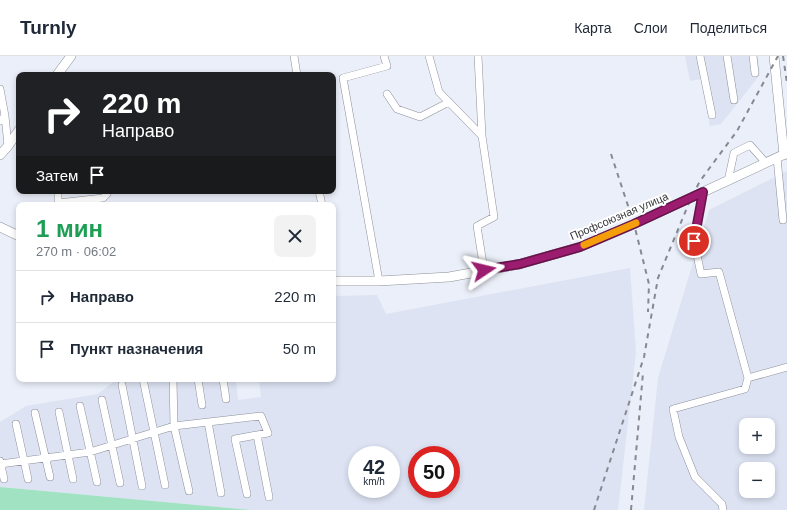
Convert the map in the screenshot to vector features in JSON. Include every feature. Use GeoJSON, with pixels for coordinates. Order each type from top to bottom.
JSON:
{"type":"FeatureCollection","features":[{"type":"Feature","properties":{"kind":"main road"},"geometry":{"type":"LineString","coordinates":[[60,72],[71,56]]}},
{"type":"Feature","properties":{"kind":"main road"},"geometry":{"type":"LineString","coordinates":[[774,56],[783,155]]}},
{"type":"Feature","properties":{"kind":"main road"},"geometry":{"type":"LineString","coordinates":[[0,155],[16,134]]}},
{"type":"Feature","properties":{"kind":"main road","name":"Профсоюзная улица"},"geometry":{"type":"LineString","coordinates":[[336,281],[379,281],[449,277],[520,264],[580,247],[634,224],[783,155]]}},
{"type":"Feature","properties":{"kind":"main road"},"geometry":{"type":"LineString","coordinates":[[0,227],[16,235]]}},
{"type":"Feature","properties":{"kind":"street"},"geometry":{"type":"LineString","coordinates":[[294,56],[297,72]]}},
{"type":"Feature","properties":{"kind":"street"},"geometry":{"type":"LineString","coordinates":[[379,281],[343,78],[387,66],[384,56]]}},
{"type":"Feature","properties":{"kind":"street"},"geometry":{"type":"LineString","coordinates":[[429,56],[439,92],[482,136]]}},
{"type":"Feature","properties":{"kind":"street"},"geometry":{"type":"LineString","coordinates":[[478,56],[482,136],[494,217],[477,226],[484,270]]}},
{"type":"Feature","properties":{"kind":"street"},"geometry":{"type":"LineString","coordinates":[[700,56],[712,115]]}},
{"type":"Feature","properties":{"kind":"street"},"geometry":{"type":"LineString","coordinates":[[727,56],[734,100]]}},
{"type":"Feature","properties":{"kind":"street"},"geometry":{"type":"LineString","coordinates":[[753,56],[755,73]]}},
{"type":"Feature","properties":{"kind":"street"},"geometry":{"type":"LineString","coordinates":[[0,89],[2,118],[8,146]]}},
{"type":"Feature","properties":{"kind":"street"},"geometry":{"type":"LineString","coordinates":[[387,94],[397,109],[420,117],[449,102]]}},
{"type":"Feature","properties":{"kind":"street"},"geometry":{"type":"LineString","coordinates":[[728,181],[734,153],[750,145],[766,163]]}},
{"type":"Feature","properties":{"kind":"street"},"geometry":{"type":"LineString","coordinates":[[783,155],[783,220]]}},
{"type":"Feature","properties":{"kind":"street"},"geometry":{"type":"LineString","coordinates":[[703,192],[694,241],[701,274],[718,272],[748,378],[745,389],[673,409],[679,437],[695,477],[722,504],[723,510]]}},
{"type":"Feature","properties":{"kind":"street"},"geometry":{"type":"LineString","coordinates":[[73,202],[103,198],[107,194]]}},
{"type":"Feature","properties":{"kind":"street"},"geometry":{"type":"LineString","coordinates":[[748,378],[787,367]]}},
{"type":"Feature","properties":{"kind":"street"},"geometry":{"type":"LineString","coordinates":[[144,382],[165,485]]}},
{"type":"Feature","properties":{"kind":"street"},"geometry":{"type":"LineString","coordinates":[[173,382],[174,426],[189,491]]}},
{"type":"Feature","properties":{"kind":"street"},"geometry":{"type":"LineString","coordinates":[[198,382],[202,404]]}},
{"type":"Feature","properties":{"kind":"street"},"geometry":{"type":"LineString","coordinates":[[223,382],[226,399]]}},
{"type":"Feature","properties":{"kind":"street"},"geometry":{"type":"LineString","coordinates":[[122,385],[142,486]]}},
{"type":"Feature","properties":{"kind":"street"},"geometry":{"type":"LineString","coordinates":[[102,400],[120,483]]}},
{"type":"Feature","properties":{"kind":"street"},"geometry":{"type":"LineString","coordinates":[[80,406],[97,482]]}},
{"type":"Feature","properties":{"kind":"street"},"geometry":{"type":"LineString","coordinates":[[59,412],[73,479]]}},
{"type":"Feature","properties":{"kind":"street"},"geometry":{"type":"LineString","coordinates":[[35,413],[50,477]]}},
{"type":"Feature","properties":{"kind":"street"},"geometry":{"type":"LineString","coordinates":[[4,479],[0,463],[90,452],[174,426],[261,416],[268,434],[235,439],[247,494]]}},
{"type":"Feature","properties":{"kind":"street"},"geometry":{"type":"LineString","coordinates":[[208,422],[221,493]]}},
{"type":"Feature","properties":{"kind":"street"},"geometry":{"type":"LineString","coordinates":[[16,424],[28,479]]}},
{"type":"Feature","properties":{"kind":"street"},"geometry":{"type":"LineString","coordinates":[[257,435],[269,497]]}},
{"type":"Feature","properties":{"kind":"shaded area"},"geometry":{"type":"Polygon","coordinates":[[[685,56],[758,56],[760,75],[721,124],[710,126],[701,79],[690,81],[685,56]]]}},
{"type":"Feature","properties":{"kind":"shaded area"},"geometry":{"type":"Polygon","coordinates":[[[787,171],[787,510],[644,510],[658,378],[709,210],[787,171]]]}},
{"type":"Feature","properties":{"kind":"shaded area"},"geometry":{"type":"Polygon","coordinates":[[[630,268],[636,352],[618,510],[251,510],[0,487],[0,422],[26,406],[98,394],[113,382],[236,382],[238,400],[261,397],[259,382],[336,382],[336,296],[377,295],[386,314],[630,268]]]}},
{"type":"Feature","properties":{"kind":"green space"},"geometry":{"type":"Polygon","coordinates":[[[0,487],[251,510],[0,510],[0,487]]]}},
{"type":"Feature","properties":{"kind":"railway"},"geometry":{"type":"LineString","coordinates":[[594,510],[644,357],[658,278],[691,198],[700,181],[737,131],[778,56]]}},
{"type":"Feature","properties":{"kind":"railway"},"geometry":{"type":"LineString","coordinates":[[783,56],[787,83]]}},
{"type":"Feature","properties":{"kind":"railway"},"geometry":{"type":"LineString","coordinates":[[611,154],[634,224],[649,284],[648,312]]}},
{"type":"Feature","properties":{"kind":"railway"},"geometry":{"type":"LineString","coordinates":[[631,510],[643,373]]}},
{"type":"Feature","properties":{"kind":"slow traffic"},"geometry":{"type":"LineString","coordinates":[[584,245],[636,223]]}},
{"type":"Feature","properties":{"kind":"route"},"geometry":{"type":"LineString","coordinates":[[484,270],[520,264],[580,247],[703,192],[694,241]]}}]}
